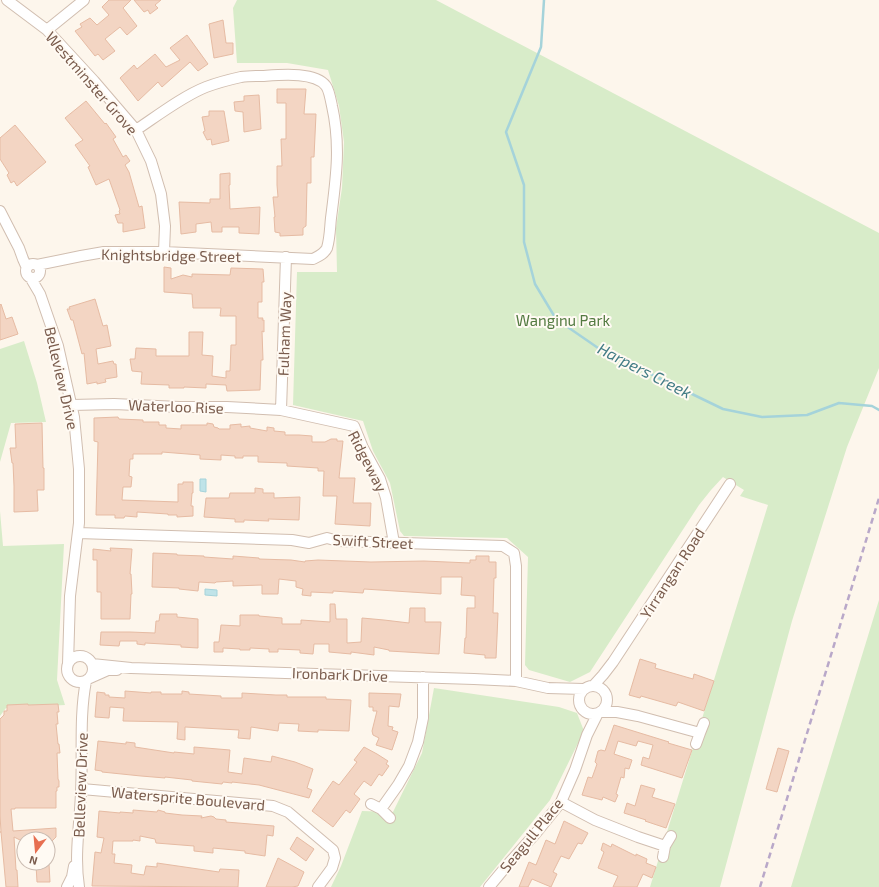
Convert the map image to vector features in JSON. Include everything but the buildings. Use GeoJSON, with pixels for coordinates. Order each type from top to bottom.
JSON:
{"type":"FeatureCollection","features":[{"type":"Feature","properties":{"kind":"street","name":"Westminster Grove"},"geometry":{"type":"LineString","coordinates":[[7,0],[47,30],[94,81],[136,130],[151,160],[161,194],[165,226],[164,252]]}},
{"type":"Feature","properties":{"kind":"street"},"geometry":{"type":"LineString","coordinates":[[47,30],[84,0]]}},
{"type":"Feature","properties":{"kind":"street","name":"Knightsbridge Street"},"geometry":{"type":"LineString","coordinates":[[35,270],[57,261],[104,252],[164,252],[313,259],[322,254],[326,249],[329,239],[337,172],[337,146],[335,120],[330,98],[326,86],[319,80],[307,76],[288,74],[240,77],[206,87],[185,98],[136,130]]}},
{"type":"Feature","properties":{"kind":"street","name":"Belleview Drive"},"geometry":{"type":"LineString","coordinates":[[0,211],[23,259],[35,270],[40,294],[58,346],[72,405],[79,469],[80,523],[70,596],[68,664]]}},
{"type":"Feature","properties":{"kind":"street","name":"Fulham Way"},"geometry":{"type":"LineString","coordinates":[[281,410],[286,257]]}},
{"type":"Feature","properties":{"kind":"street","name":"Waterloo Rise"},"geometry":{"type":"LineString","coordinates":[[72,405],[114,404],[281,410]]}},
{"type":"Feature","properties":{"kind":"street","name":"Ridgeway"},"geometry":{"type":"LineString","coordinates":[[281,410],[354,426],[363,448],[380,479],[386,498],[394,543]]}},
{"type":"Feature","properties":{"kind":"street","name":"Yirrangan Road"},"geometry":{"type":"LineString","coordinates":[[593,686],[604,675],[613,662],[730,484]]}},
{"type":"Feature","properties":{"kind":"street","name":"Swift Street"},"geometry":{"type":"LineString","coordinates":[[78,533],[292,540],[309,543],[328,538],[338,541],[503,546],[514,553],[516,566],[516,681]]}},
{"type":"Feature","properties":{"kind":"street"},"geometry":{"type":"LineString","coordinates":[[68,630],[75,645],[84,657],[92,664],[93,671],[88,679],[78,683],[68,676],[67,668],[70,660],[76,657],[84,657]]}},
{"type":"Feature","properties":{"kind":"street","name":"Yirrangan Road"},"geometry":{"type":"LineString","coordinates":[[606,696],[607,676],[613,662]]}},
{"type":"Feature","properties":{"kind":"street","name":"Ironbark Drive"},"geometry":{"type":"LineString","coordinates":[[92,664],[131,668],[516,681],[548,688],[571,690],[583,689]]}},
{"type":"Feature","properties":{"kind":"street","name":"Ironbark Drive"},"geometry":{"type":"LineString","coordinates":[[88,679],[108,670],[131,668]]}},
{"type":"Feature","properties":{"kind":"street"},"geometry":{"type":"LineString","coordinates":[[381,809],[409,766],[418,742],[423,718],[423,677]]}},
{"type":"Feature","properties":{"kind":"street","name":"Belleview Drive"},"geometry":{"type":"LineString","coordinates":[[71,679],[78,690],[82,714],[82,789],[77,856],[79,887]]}},
{"type":"Feature","properties":{"kind":"street","name":"Belleview Drive"},"geometry":{"type":"LineString","coordinates":[[82,714],[88,679]]}},
{"type":"Feature","properties":{"kind":"street"},"geometry":{"type":"LineString","coordinates":[[638,716],[618,707],[606,696],[600,687],[589,686],[581,691],[579,698],[582,707],[591,714],[600,712],[617,712],[638,716],[702,728],[696,744]]}},
{"type":"Feature","properties":{"kind":"street","name":"Ironbark Drive"},"geometry":{"type":"LineString","coordinates":[[548,688],[569,696],[582,707]]}},
{"type":"Feature","properties":{"kind":"street"},"geometry":{"type":"LineString","coordinates":[[600,712],[607,704],[606,696]]}},
{"type":"Feature","properties":{"kind":"street","name":"Seagull Place"},"geometry":{"type":"LineString","coordinates":[[582,707],[588,721],[587,736]]}},
{"type":"Feature","properties":{"kind":"street","name":"Seagull Place"},"geometry":{"type":"LineString","coordinates":[[489,887],[561,802],[575,770],[587,736],[600,712]]}},
{"type":"Feature","properties":{"kind":"street","name":"Watersprite Boulevard"},"geometry":{"type":"LineString","coordinates":[[82,789],[273,806],[288,812],[333,850],[335,858],[332,868],[318,887]]}},
{"type":"Feature","properties":{"kind":"street"},"geometry":{"type":"LineString","coordinates":[[561,802],[595,820],[638,838],[665,846]]}},
{"type":"Feature","properties":{"kind":"street"},"geometry":{"type":"LineString","coordinates":[[371,804],[381,809],[390,818]]}},
{"type":"Feature","properties":{"kind":"street"},"geometry":{"type":"LineString","coordinates":[[663,858],[665,846],[670,836]]}},
{"type":"Feature","properties":{"kind":"street","name":"Belleview Drive"},"geometry":{"type":"LineString","coordinates":[[67,887],[72,877],[77,856]]}},
{"type":"Feature","properties":{"kind":"green space","name":"Wanginu Park"},"geometry":{"type":"Polygon","coordinates":[[[237,0],[436,0],[879,233],[879,368],[847,447],[792,621],[720,887],[650,887],[768,505],[740,496],[744,490],[723,477],[699,505],[590,672],[570,682],[529,670],[525,665],[528,557],[507,538],[404,536],[400,531],[390,483],[373,451],[363,421],[293,405],[297,272],[337,272],[336,228],[342,188],[344,142],[339,106],[328,70],[287,63],[237,63],[233,8],[237,0]]]}},
{"type":"Feature","properties":{"kind":"green space"},"geometry":{"type":"Polygon","coordinates":[[[24,341],[37,383],[46,422],[11,423],[0,462],[0,349],[24,341]]]}},
{"type":"Feature","properties":{"kind":"green space"},"geometry":{"type":"Polygon","coordinates":[[[0,511],[3,546],[64,544],[57,680],[65,705],[6,708],[0,716],[0,511]]]}},
{"type":"Feature","properties":{"kind":"green space"},"geometry":{"type":"Polygon","coordinates":[[[879,600],[879,887],[791,887],[879,600]]]}},
{"type":"Feature","properties":{"kind":"green space"},"geometry":{"type":"Polygon","coordinates":[[[434,688],[559,707],[577,713],[584,731],[550,800],[480,887],[331,887],[341,866],[362,811],[393,812],[422,753],[434,688]]]}},
{"type":"Feature","properties":{"kind":"water"},"geometry":{"type":"Polygon","coordinates":[[[200,479],[206,479],[206,492],[200,491],[200,479]]]}},
{"type":"Feature","properties":{"kind":"water"},"geometry":{"type":"Polygon","coordinates":[[[205,589],[217,590],[217,596],[205,595],[205,589]]]}},
{"type":"Feature","properties":{"kind":"waterway","name":"Harpers Creek"},"geometry":{"type":"LineString","coordinates":[[544,0],[541,47],[506,132],[524,185],[524,242],[535,284],[556,319],[601,350],[723,409],[762,417],[807,415],[839,403],[872,406],[879,410]]}},
{"type":"Feature","properties":{"kind":"railway"},"geometry":{"type":"LineString","coordinates":[[760,887],[879,498]]}}]}
